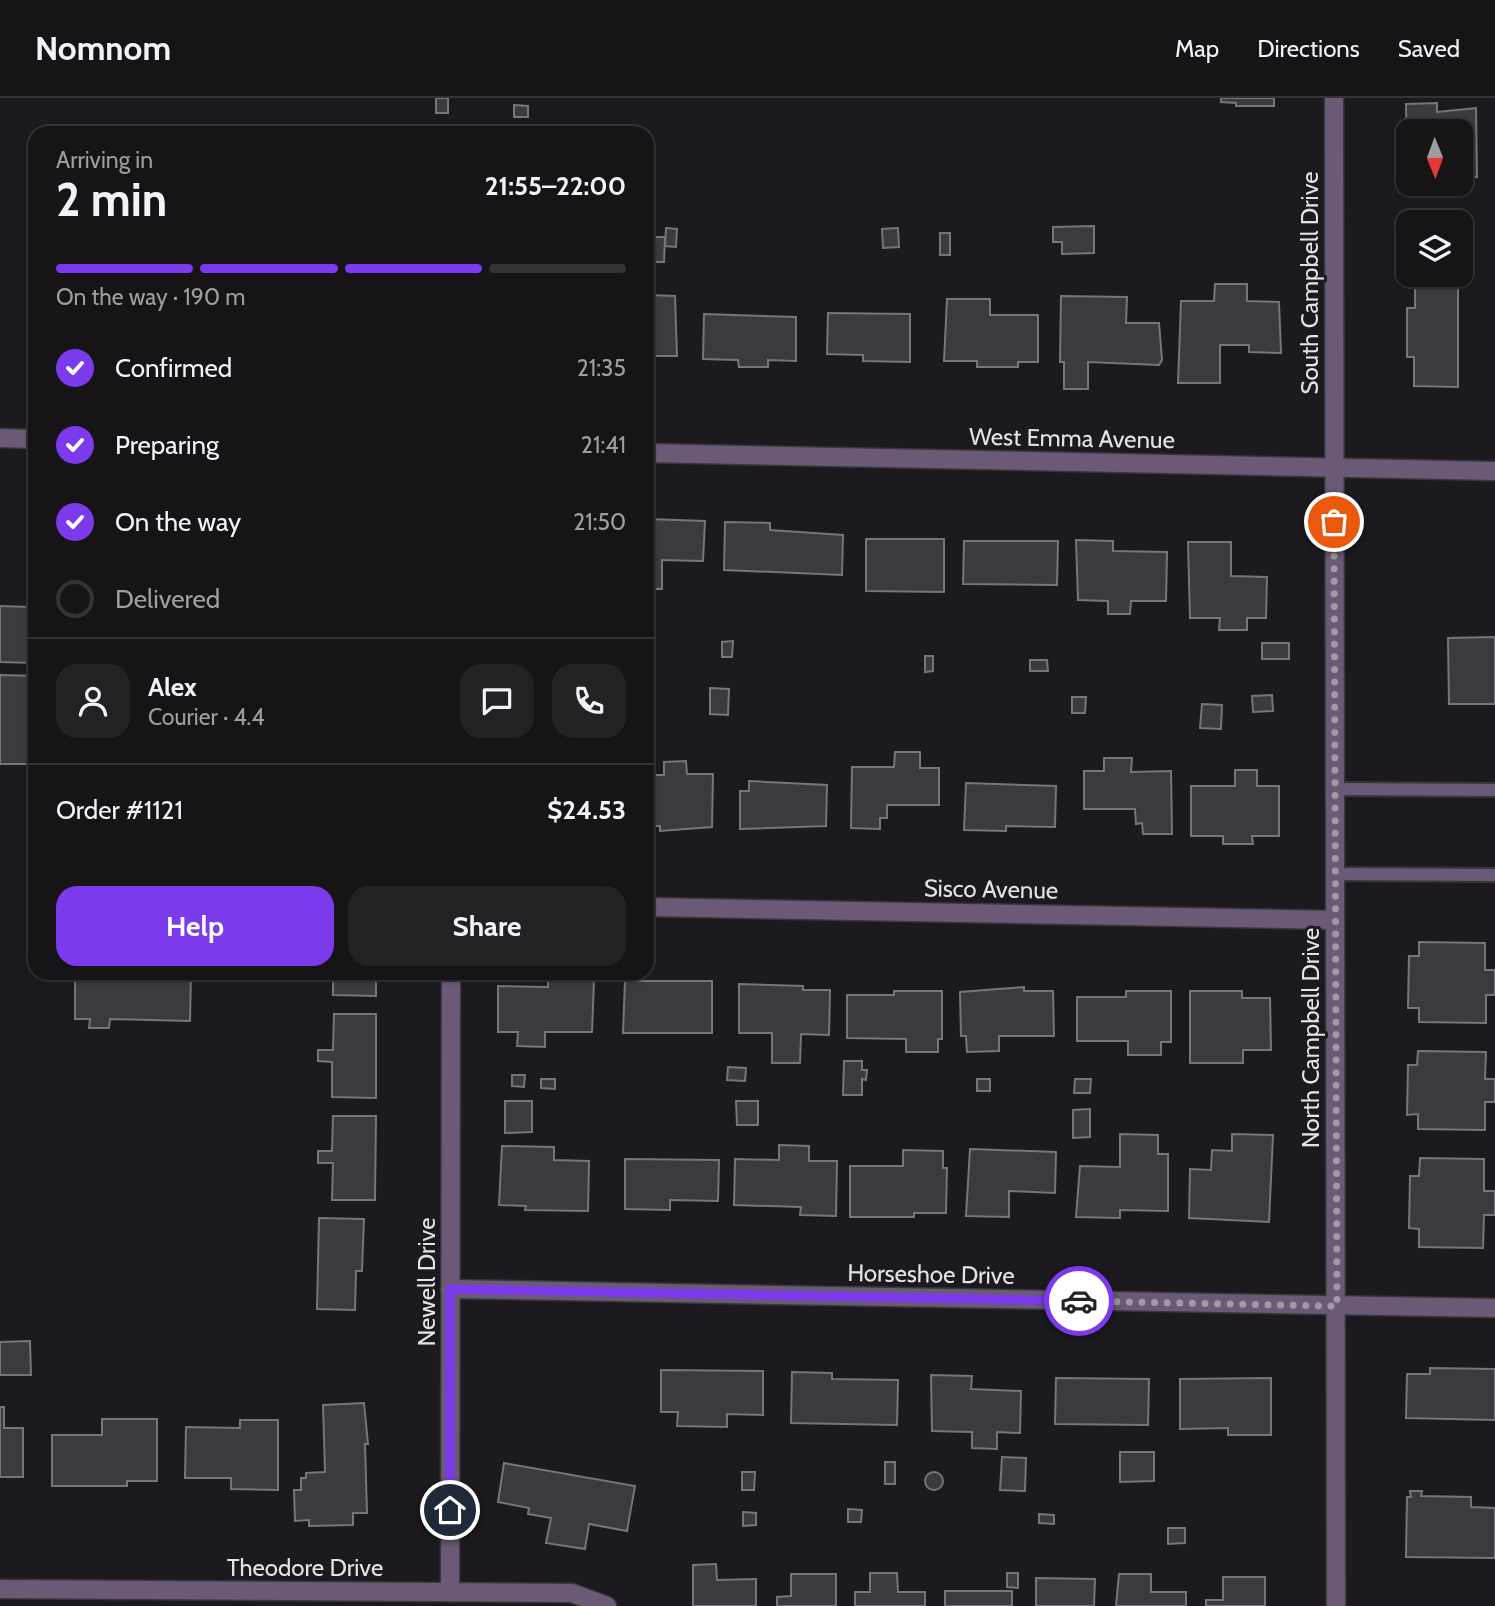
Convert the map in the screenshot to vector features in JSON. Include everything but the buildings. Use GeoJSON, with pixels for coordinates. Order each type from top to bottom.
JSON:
{"type":"FeatureCollection","features":[{"type":"Feature","properties":{"kind":"street","name":"South Campbell Drive"},"geometry":{"type":"LineString","coordinates":[[1334,98],[1334,469]]}},
{"type":"Feature","properties":{"kind":"street"},"geometry":{"type":"LineString","coordinates":[[0,438],[28,439]]}},
{"type":"Feature","properties":{"kind":"street","name":"West Emma Avenue"},"geometry":{"type":"LineString","coordinates":[[654,453],[1495,471]]}},
{"type":"Feature","properties":{"kind":"street","name":"North Campbell Drive"},"geometry":{"type":"LineString","coordinates":[[1334,469],[1336,1606]]}},
{"type":"Feature","properties":{"kind":"street","name":"Sisco Avenue"},"geometry":{"type":"LineString","coordinates":[[654,907],[1334,920]]}},
{"type":"Feature","properties":{"kind":"street","name":"Newell Drive"},"geometry":{"type":"LineString","coordinates":[[450,1592],[451,980]]}},
{"type":"Feature","properties":{"kind":"street","name":"Horseshoe Drive"},"geometry":{"type":"LineString","coordinates":[[450,1289],[1495,1308]]}},
{"type":"Feature","properties":{"kind":"street","name":"Theodore Drive"},"geometry":{"type":"LineString","coordinates":[[0,1589],[572,1593],[607,1606]]}},
{"type":"Feature","properties":{"kind":"lane"},"geometry":{"type":"LineString","coordinates":[[1334,789],[1495,790]]}},
{"type":"Feature","properties":{"kind":"lane"},"geometry":{"type":"LineString","coordinates":[[1334,874],[1495,875]]}},
{"type":"Feature","properties":{"kind":"way so far"},"geometry":{"type":"LineString","coordinates":[[1079,1301],[1337,1306],[1334,522]]}},
{"type":"Feature","properties":{"kind":"route"},"geometry":{"type":"LineString","coordinates":[[450,1510],[450,1289],[1079,1301]]}}]}
